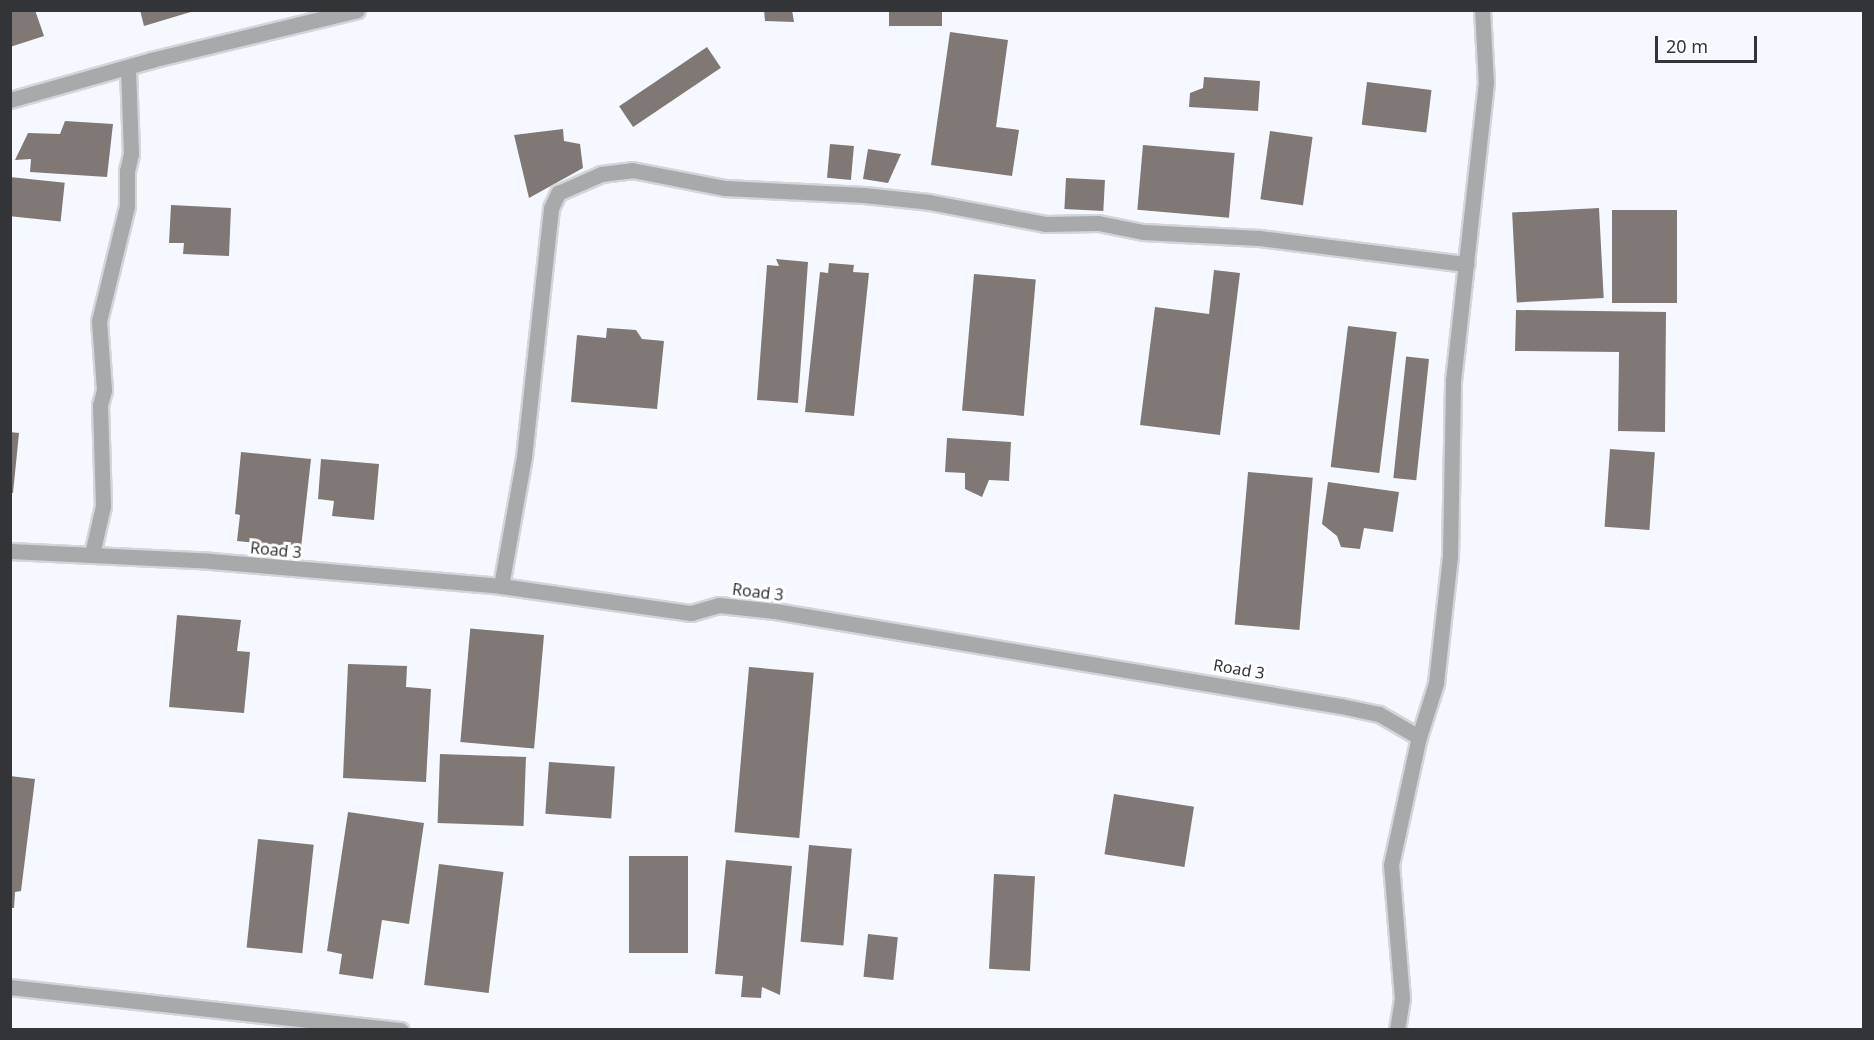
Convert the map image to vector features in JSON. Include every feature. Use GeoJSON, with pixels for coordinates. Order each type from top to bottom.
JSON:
{"type":"FeatureCollection","features":[{"type":"Feature","properties":{"kind":"street"},"geometry":{"type":"LineString","coordinates":[[10,100],[128,67],[357,10]]}},
{"type":"Feature","properties":{"kind":"street"},"geometry":{"type":"LineString","coordinates":[[1397,1029],[1402,998],[1391,865],[1419,737],[1436,683],[1450,556],[1453,381],[1486,83],[1482,10]]}},
{"type":"Feature","properties":{"kind":"street"},"geometry":{"type":"LineString","coordinates":[[92,554],[103,506],[100,405],[104,390],[99,321],[127,206],[127,171],[131,154],[128,67]]}},
{"type":"Feature","properties":{"kind":"street"},"geometry":{"type":"LineString","coordinates":[[501,586],[524,457],[551,208],[558,193],[601,174],[633,170],[725,188],[864,195],[928,202],[1045,224],[1098,223],[1143,232],[1259,238],[1466,264]]}},
{"type":"Feature","properties":{"kind":"street","name":"Road 3"},"geometry":{"type":"LineString","coordinates":[[10,551],[92,554],[501,586],[691,613],[719,605],[833,620],[1341,706],[1379,714],[1419,737]]}},
{"type":"Feature","properties":{"kind":"street"},"geometry":{"type":"LineString","coordinates":[[10,987],[401,1029]]}},
{"type":"Feature","properties":{"kind":"building"},"geometry":{"type":"Polygon","coordinates":[[[10,10],[35,10],[44,36],[10,47],[10,10]]]}},
{"type":"Feature","properties":{"kind":"building"},"geometry":{"type":"Polygon","coordinates":[[[140,10],[194,10],[194,11],[144,26],[140,10]]]}},
{"type":"Feature","properties":{"kind":"building"},"geometry":{"type":"Polygon","coordinates":[[[764,10],[792,10],[794,22],[765,21],[764,10]]]}},
{"type":"Feature","properties":{"kind":"building"},"geometry":{"type":"Polygon","coordinates":[[[889,10],[942,10],[942,26],[889,26],[889,10]]]}},
{"type":"Feature","properties":{"kind":"building"},"geometry":{"type":"Polygon","coordinates":[[[950,32],[1008,40],[996,127],[1019,130],[1012,176],[931,165],[950,32]]]}},
{"type":"Feature","properties":{"kind":"building"},"geometry":{"type":"Polygon","coordinates":[[[707,47],[721,68],[633,127],[619,106],[707,47]]]}},
{"type":"Feature","properties":{"kind":"building"},"geometry":{"type":"Polygon","coordinates":[[[1204,77],[1260,81],[1258,111],[1189,107],[1190,93],[1203,88],[1204,77]]]}},
{"type":"Feature","properties":{"kind":"building"},"geometry":{"type":"Polygon","coordinates":[[[1367,82],[1432,90],[1426,133],[1362,125],[1367,82]]]}},
{"type":"Feature","properties":{"kind":"building"},"geometry":{"type":"Polygon","coordinates":[[[65,121],[113,124],[107,177],[30,172],[31,159],[15,160],[28,133],[60,134],[65,121]]]}},
{"type":"Feature","properties":{"kind":"building"},"geometry":{"type":"Polygon","coordinates":[[[563,129],[564,141],[580,144],[583,168],[529,198],[514,135],[563,129]]]}},
{"type":"Feature","properties":{"kind":"building"},"geometry":{"type":"Polygon","coordinates":[[[1270,131],[1313,137],[1303,205],[1260,199],[1270,131]]]}},
{"type":"Feature","properties":{"kind":"building"},"geometry":{"type":"Polygon","coordinates":[[[830,144],[854,146],[851,180],[827,178],[830,144]]]}},
{"type":"Feature","properties":{"kind":"building"},"geometry":{"type":"Polygon","coordinates":[[[1143,145],[1235,153],[1229,218],[1137,210],[1143,145]]]}},
{"type":"Feature","properties":{"kind":"building"},"geometry":{"type":"Polygon","coordinates":[[[868,149],[901,154],[888,183],[863,179],[868,149]]]}},
{"type":"Feature","properties":{"kind":"building"},"geometry":{"type":"Polygon","coordinates":[[[10,177],[65,183],[61,222],[10,216],[10,177]]]}},
{"type":"Feature","properties":{"kind":"building"},"geometry":{"type":"Polygon","coordinates":[[[1066,178],[1105,180],[1103,211],[1064,209],[1066,178]]]}},
{"type":"Feature","properties":{"kind":"building"},"geometry":{"type":"Polygon","coordinates":[[[171,205],[231,208],[229,256],[183,254],[184,243],[169,243],[171,205]]]}},
{"type":"Feature","properties":{"kind":"building"},"geometry":{"type":"Polygon","coordinates":[[[1599,208],[1604,298],[1517,302],[1512,213],[1599,208]]]}},
{"type":"Feature","properties":{"kind":"building"},"geometry":{"type":"Polygon","coordinates":[[[1612,210],[1677,210],[1677,303],[1612,303],[1612,210]]]}},
{"type":"Feature","properties":{"kind":"building"},"geometry":{"type":"Polygon","coordinates":[[[776,259],[808,262],[798,403],[757,400],[767,265],[779,266],[776,259]]]}},
{"type":"Feature","properties":{"kind":"building"},"geometry":{"type":"Polygon","coordinates":[[[829,263],[854,265],[853,272],[869,273],[854,416],[805,412],[820,272],[828,273],[829,263]]]}},
{"type":"Feature","properties":{"kind":"building"},"geometry":{"type":"Polygon","coordinates":[[[1214,270],[1240,273],[1220,435],[1140,425],[1155,307],[1209,314],[1214,270]]]}},
{"type":"Feature","properties":{"kind":"building"},"geometry":{"type":"Polygon","coordinates":[[[974,274],[1036,279],[1024,416],[962,410],[974,274]]]}},
{"type":"Feature","properties":{"kind":"building"},"geometry":{"type":"Polygon","coordinates":[[[1516,310],[1666,312],[1665,432],[1618,431],[1619,352],[1515,351],[1516,310]]]}},
{"type":"Feature","properties":{"kind":"building"},"geometry":{"type":"Polygon","coordinates":[[[1348,326],[1397,332],[1379,473],[1331,467],[1348,326]]]}},
{"type":"Feature","properties":{"kind":"building"},"geometry":{"type":"Polygon","coordinates":[[[607,328],[636,330],[642,339],[664,341],[657,409],[571,402],[577,335],[606,338],[607,328]]]}},
{"type":"Feature","properties":{"kind":"building"},"geometry":{"type":"Polygon","coordinates":[[[1406,357],[1429,359],[1416,480],[1393,478],[1406,357]]]}},
{"type":"Feature","properties":{"kind":"building"},"geometry":{"type":"Polygon","coordinates":[[[10,432],[19,433],[13,493],[10,493],[10,432]]]}},
{"type":"Feature","properties":{"kind":"building"},"geometry":{"type":"Polygon","coordinates":[[[947,438],[1011,442],[1009,481],[989,480],[982,497],[965,489],[965,473],[945,472],[947,438]]]}},
{"type":"Feature","properties":{"kind":"building"},"geometry":{"type":"Polygon","coordinates":[[[1610,449],[1655,452],[1649,530],[1605,527],[1610,449]]]}},
{"type":"Feature","properties":{"kind":"building"},"geometry":{"type":"Polygon","coordinates":[[[241,452],[311,459],[301,548],[237,541],[240,515],[235,514],[241,452]]]}},
{"type":"Feature","properties":{"kind":"building"},"geometry":{"type":"Polygon","coordinates":[[[321,459],[379,464],[374,520],[332,516],[334,501],[318,499],[321,459]]]}},
{"type":"Feature","properties":{"kind":"building"},"geometry":{"type":"Polygon","coordinates":[[[1248,472],[1313,478],[1299,630],[1235,624],[1248,472]]]}},
{"type":"Feature","properties":{"kind":"building"},"geometry":{"type":"Polygon","coordinates":[[[1328,482],[1399,492],[1393,532],[1364,528],[1360,549],[1341,547],[1337,536],[1322,524],[1328,482]]]}},
{"type":"Feature","properties":{"kind":"building"},"geometry":{"type":"Polygon","coordinates":[[[177,615],[241,620],[237,651],[250,652],[244,713],[169,707],[177,615]]]}},
{"type":"Feature","properties":{"kind":"building"},"geometry":{"type":"Polygon","coordinates":[[[470,629],[544,635],[534,749],[460,742],[470,629]]]}},
{"type":"Feature","properties":{"kind":"building"},"geometry":{"type":"Polygon","coordinates":[[[348,664],[407,666],[406,687],[431,689],[426,782],[343,778],[348,664]]]}},
{"type":"Feature","properties":{"kind":"building"},"geometry":{"type":"Polygon","coordinates":[[[749,667],[814,673],[799,838],[735,832],[749,667]]]}},
{"type":"Feature","properties":{"kind":"building"},"geometry":{"type":"Polygon","coordinates":[[[440,754],[526,757],[524,826],[438,823],[440,754]]]}},
{"type":"Feature","properties":{"kind":"building"},"geometry":{"type":"Polygon","coordinates":[[[549,762],[615,767],[611,818],[545,814],[549,762]]]}},
{"type":"Feature","properties":{"kind":"building"},"geometry":{"type":"Polygon","coordinates":[[[10,776],[35,779],[21,891],[15,892],[14,908],[10,908],[10,776]]]}},
{"type":"Feature","properties":{"kind":"building"},"geometry":{"type":"Polygon","coordinates":[[[1114,794],[1194,807],[1184,867],[1104,854],[1114,794]]]}},
{"type":"Feature","properties":{"kind":"building"},"geometry":{"type":"Polygon","coordinates":[[[348,812],[424,823],[409,924],[382,920],[373,979],[339,974],[342,954],[327,951],[348,812]]]}},
{"type":"Feature","properties":{"kind":"building"},"geometry":{"type":"Polygon","coordinates":[[[258,839],[314,845],[302,953],[247,947],[258,839]]]}},
{"type":"Feature","properties":{"kind":"building"},"geometry":{"type":"Polygon","coordinates":[[[809,845],[852,849],[843,945],[801,942],[809,845]]]}},
{"type":"Feature","properties":{"kind":"building"},"geometry":{"type":"Polygon","coordinates":[[[629,856],[688,856],[688,953],[629,953],[629,856]]]}},
{"type":"Feature","properties":{"kind":"building"},"geometry":{"type":"Polygon","coordinates":[[[726,860],[792,866],[780,995],[762,987],[761,998],[741,997],[743,976],[715,974],[726,860]]]}},
{"type":"Feature","properties":{"kind":"building"},"geometry":{"type":"Polygon","coordinates":[[[439,864],[504,872],[489,993],[424,985],[439,864]]]}},
{"type":"Feature","properties":{"kind":"building"},"geometry":{"type":"Polygon","coordinates":[[[994,874],[1035,876],[1030,971],[989,969],[994,874]]]}},
{"type":"Feature","properties":{"kind":"building"},"geometry":{"type":"Polygon","coordinates":[[[868,934],[898,937],[893,980],[864,977],[868,934]]]}}]}
